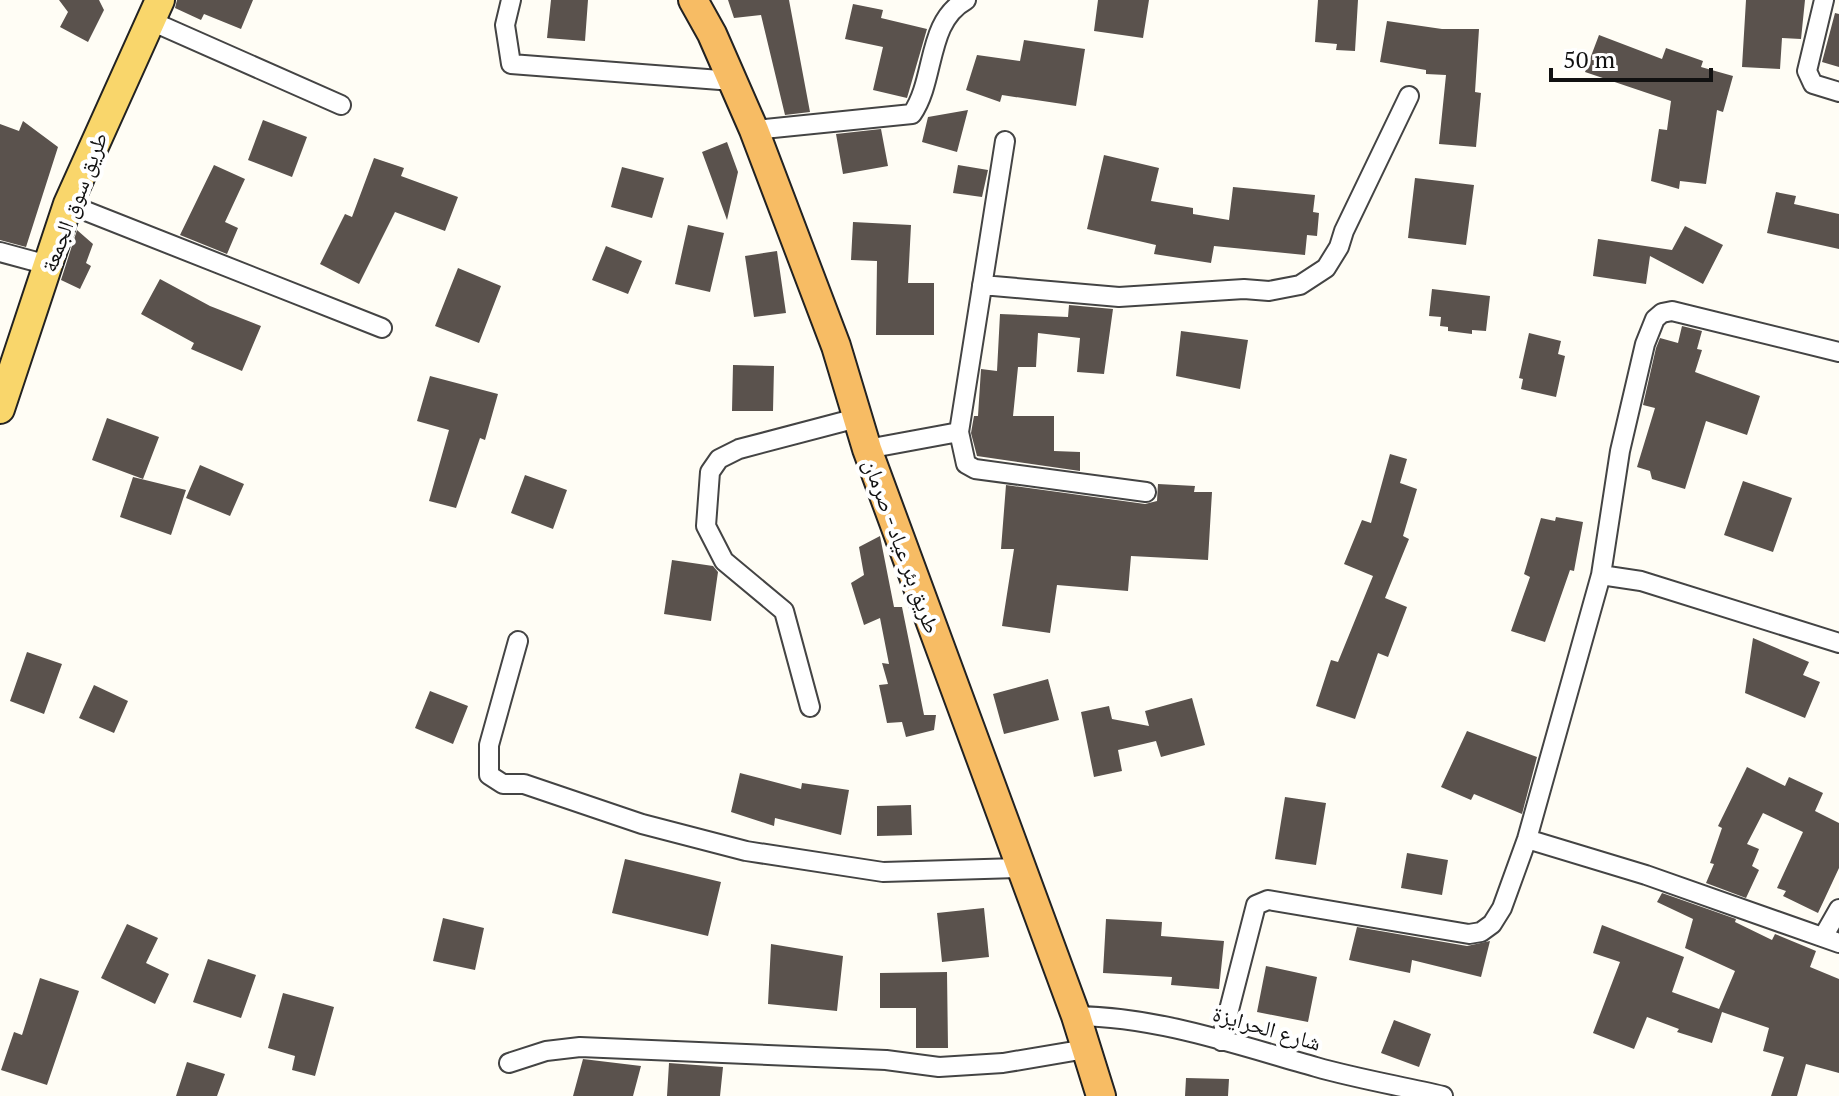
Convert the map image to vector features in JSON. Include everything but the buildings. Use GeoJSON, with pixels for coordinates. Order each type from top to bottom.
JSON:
{"type":"FeatureCollection","features":[{"type":"Feature","properties":{"kind":"highway","name":"طريق بئر عياد - صرمان"},"geometry":{"type":"LineString","coordinates":[[693,0],[754,130],[836,346],[867,449],[1018,868],[1076,1016],[1101,1096]]}},
{"type":"Feature","properties":{"kind":"main road","name":"طريق سوق الجمعة"},"geometry":{"type":"LineString","coordinates":[[0,409],[68,204],[156,10]]}},
{"type":"Feature","properties":{"kind":"street"},"geometry":{"type":"LineString","coordinates":[[511,0],[505,25],[511,64],[733,81]]}},
{"type":"Feature","properties":{"kind":"street"},"geometry":{"type":"LineString","coordinates":[[754,130],[912,114],[920,102],[944,18],[966,0]]}},
{"type":"Feature","properties":{"kind":"street"},"geometry":{"type":"LineString","coordinates":[[1824,0],[1807,71],[1813,84],[1839,92]]}},
{"type":"Feature","properties":{"kind":"street"},"geometry":{"type":"LineString","coordinates":[[156,10],[341,105]]}},
{"type":"Feature","properties":{"kind":"street"},"geometry":{"type":"LineString","coordinates":[[982,285],[1119,297],[1244,289],[1269,291],[1300,285],[1326,268],[1339,247],[1409,96]]}},
{"type":"Feature","properties":{"kind":"street"},"geometry":{"type":"LineString","coordinates":[[1005,141],[959,432],[966,464],[975,469],[1146,492]]}},
{"type":"Feature","properties":{"kind":"street"},"geometry":{"type":"LineString","coordinates":[[68,204],[382,328]]}},
{"type":"Feature","properties":{"kind":"street"},"geometry":{"type":"LineString","coordinates":[[0,252],[48,265]]}},
{"type":"Feature","properties":{"kind":"street"},"geometry":{"type":"LineString","coordinates":[[1221,1041],[1256,905],[1268,900],[1469,934],[1481,932],[1492,924],[1502,908],[1527,839],[1601,575],[1626,426],[1645,344],[1655,319],[1662,313],[1672,311],[1839,352]]}},
{"type":"Feature","properties":{"kind":"street"},"geometry":{"type":"LineString","coordinates":[[810,707],[784,611],[724,561],[706,526],[710,472],[719,459],[739,449],[857,418]]}},
{"type":"Feature","properties":{"kind":"street"},"geometry":{"type":"LineString","coordinates":[[867,449],[959,432]]}},
{"type":"Feature","properties":{"kind":"street"},"geometry":{"type":"LineString","coordinates":[[1601,575],[1641,581],[1839,643]]}},
{"type":"Feature","properties":{"kind":"street"},"geometry":{"type":"LineString","coordinates":[[518,641],[489,745],[489,775],[503,784],[524,784],[642,824],[746,851],[883,872],[1018,868]]}},
{"type":"Feature","properties":{"kind":"street"},"geometry":{"type":"LineString","coordinates":[[1527,839],[1646,875],[1831,940],[1839,909]]}},
{"type":"Feature","properties":{"kind":"street","name":"شارع الحرايزة"},"geometry":{"type":"LineString","coordinates":[[1076,1016],[1118,1017],[1178,1027],[1378,1083],[1443,1096]]}},
{"type":"Feature","properties":{"kind":"street"},"geometry":{"type":"LineString","coordinates":[[509,1063],[546,1051],[580,1047],[886,1060],[939,1067],[1003,1063],[1086,1049]]}}]}
